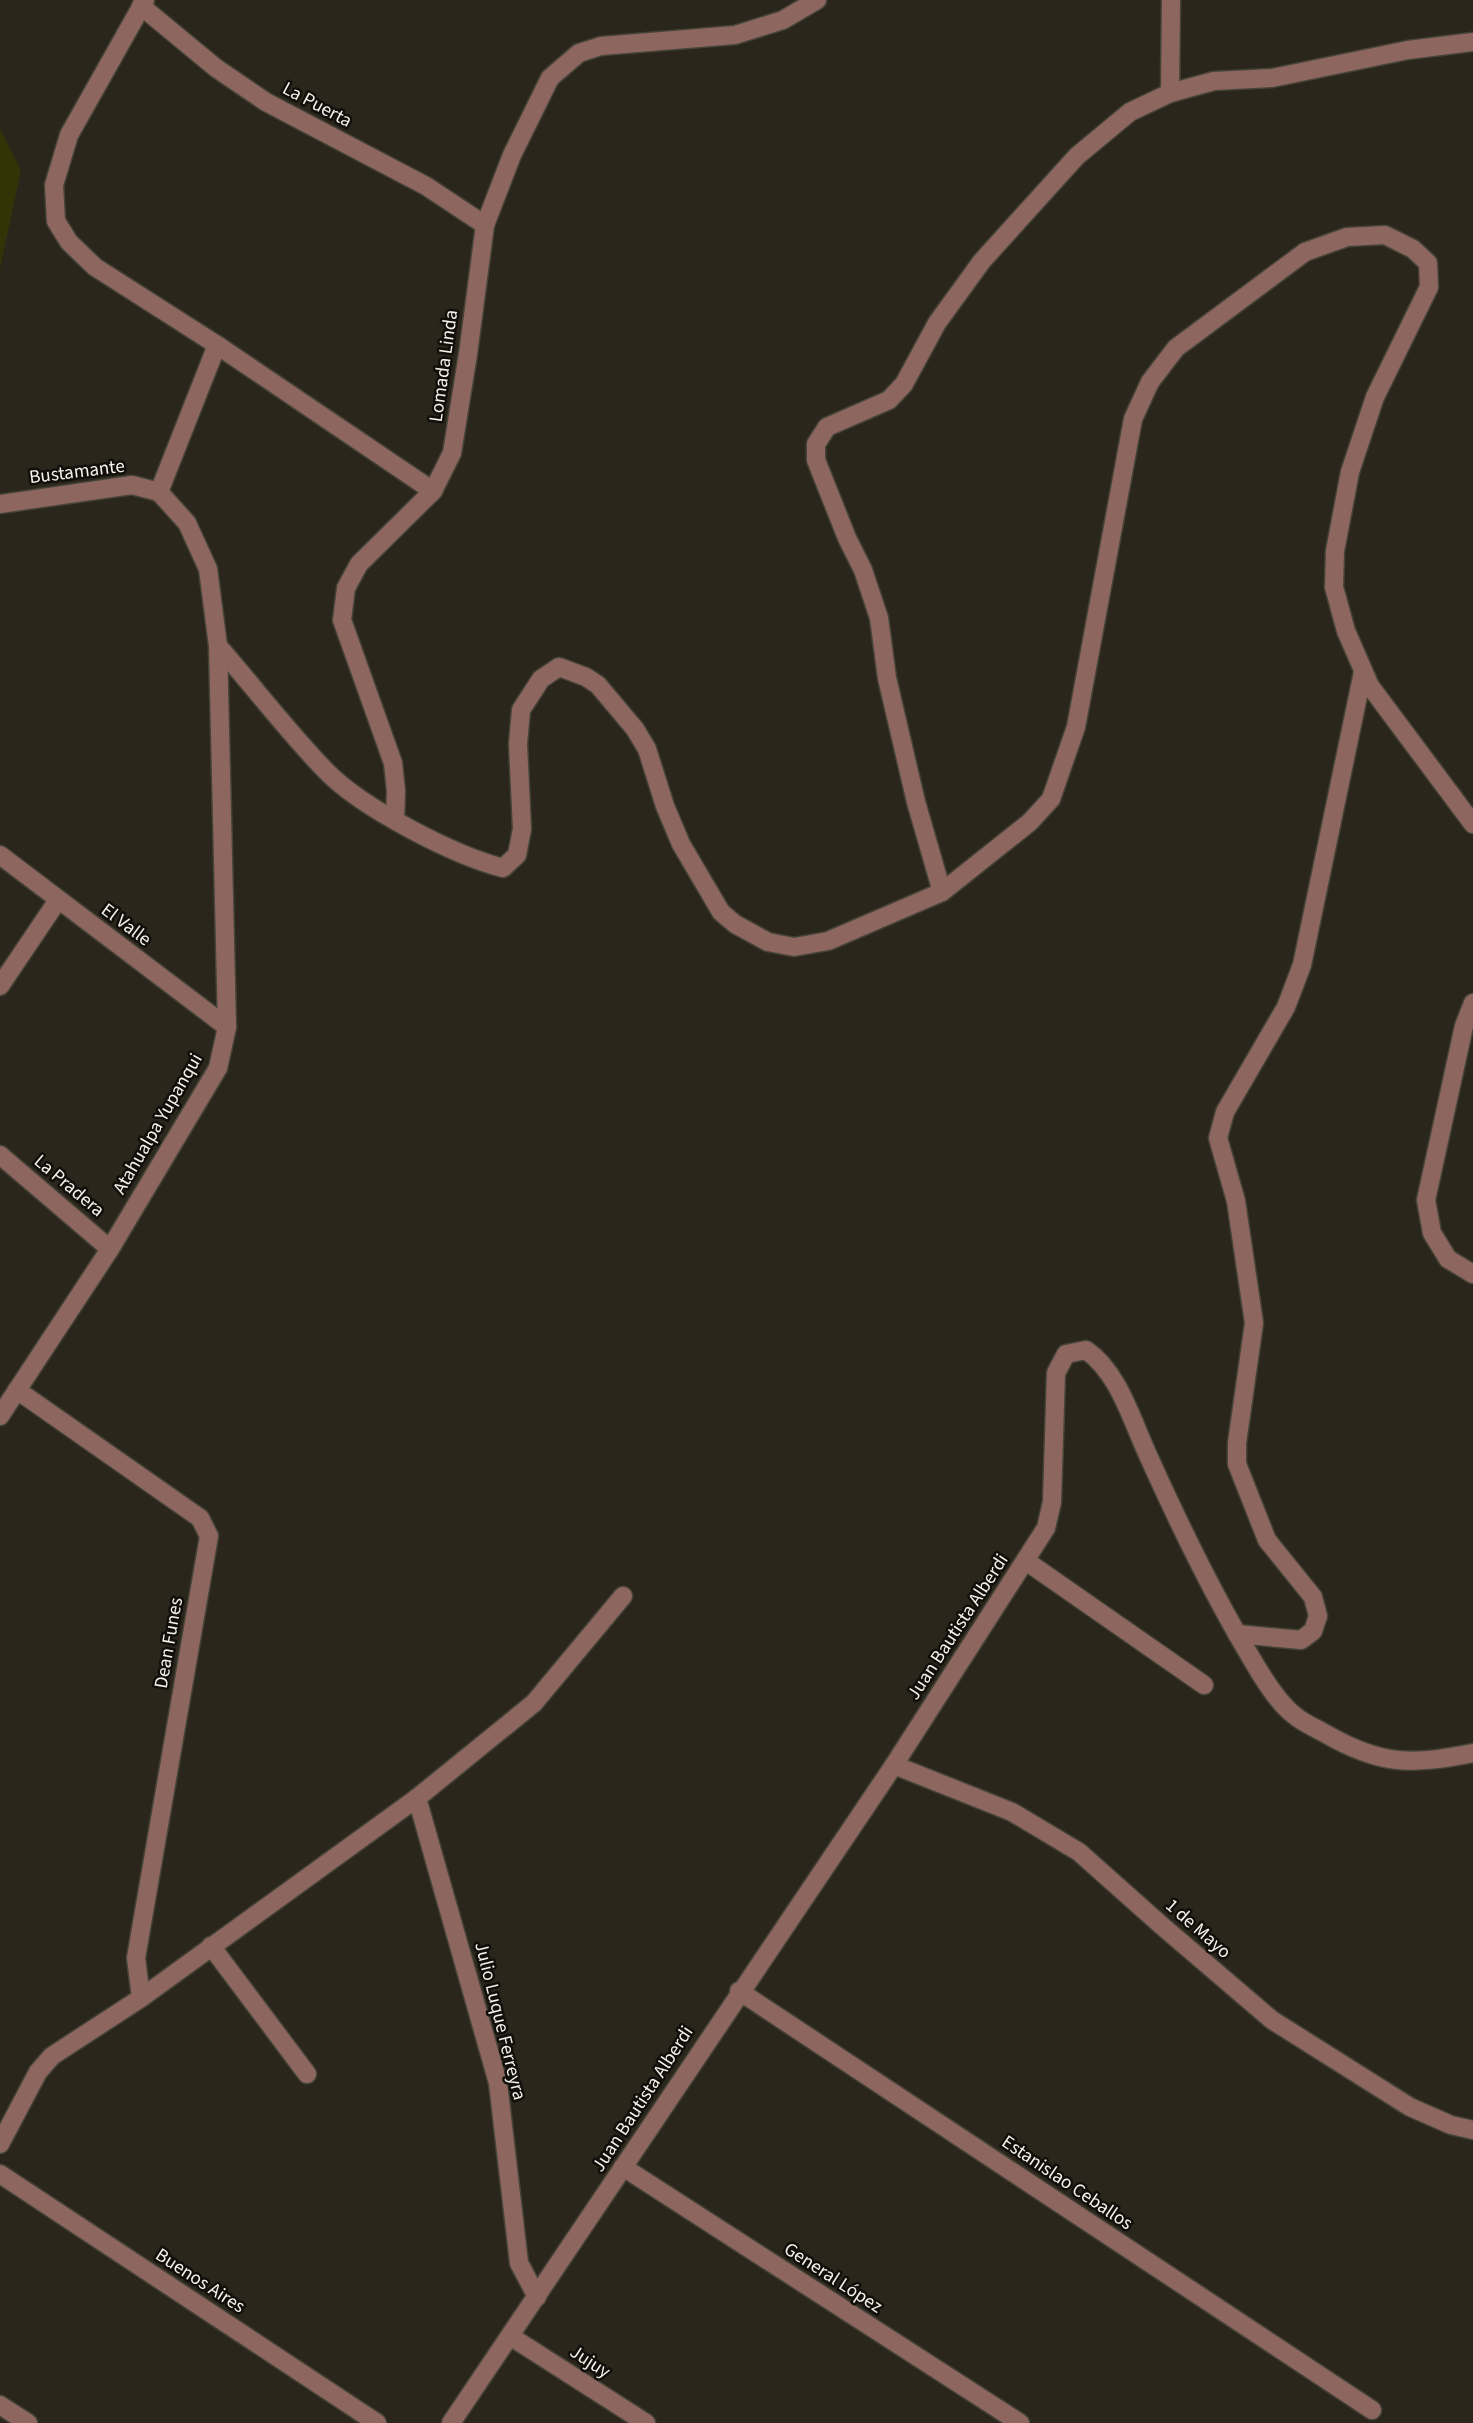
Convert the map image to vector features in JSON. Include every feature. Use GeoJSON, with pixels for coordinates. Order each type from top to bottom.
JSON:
{"type":"FeatureCollection","features":[{"type":"Feature","properties":{"kind":"street","name":"Lomada Linda"},"geometry":{"type":"LineString","coordinates":[[395,820],[393,763],[342,620],[346,588],[359,564],[433,491],[452,453],[485,225],[512,155],[551,78],[579,53],[601,46],[735,35],[783,20],[817,0]]}},
{"type":"Feature","properties":{"kind":"street"},"geometry":{"type":"LineString","coordinates":[[1170,93],[1171,0]]}},
{"type":"Feature","properties":{"kind":"street","name":"La Puerta"},"geometry":{"type":"LineString","coordinates":[[143,3],[216,68],[266,102],[426,186],[485,225]]}},
{"type":"Feature","properties":{"kind":"street"},"geometry":{"type":"LineString","coordinates":[[143,3],[69,135],[54,185],[56,221],[69,242],[95,267],[217,345],[433,491]]}},
{"type":"Feature","properties":{"kind":"street"},"geometry":{"type":"LineString","coordinates":[[942,892],[916,802],[890,691],[879,618],[863,570],[847,538],[816,460],[816,444],[827,427],[889,400],[904,384],[937,323],[982,261],[1077,156],[1130,112],[1170,93],[1214,81],[1272,78],[1408,50],[1473,43]]}},
{"type":"Feature","properties":{"kind":"street"},"geometry":{"type":"LineString","coordinates":[[218,646],[328,773],[395,820],[477,861],[503,868],[517,855],[522,829],[518,744],[521,710],[541,679],[559,667],[586,677],[598,685],[635,729],[647,749],[665,806],[681,844],[721,912],[735,924],[768,942],[794,947],[828,941],[942,892],[1030,822],[1051,799],[1076,727],[1132,419],[1150,382],[1176,348],[1305,252],[1347,237],[1385,235],[1413,249],[1428,263],[1429,287],[1375,397],[1350,472],[1335,551],[1334,587],[1346,631],[1370,686],[1473,824]]}},
{"type":"Feature","properties":{"kind":"street"},"geometry":{"type":"LineString","coordinates":[[159,492],[217,345]]}},
{"type":"Feature","properties":{"kind":"street","name":"Bustamante"},"geometry":{"type":"LineString","coordinates":[[0,503],[132,485],[159,492]]}},
{"type":"Feature","properties":{"kind":"street","name":"Atahualpa Yupanqui"},"geometry":{"type":"LineString","coordinates":[[0,1416],[110,1248],[218,1068],[227,1027],[218,646],[208,569],[187,523],[159,492]]}},
{"type":"Feature","properties":{"kind":"street"},"geometry":{"type":"LineString","coordinates":[[1237,1634],[1301,1640],[1313,1631],[1318,1616],[1313,1597],[1267,1540],[1237,1464],[1237,1443],[1254,1324],[1236,1201],[1219,1138],[1225,1112],[1286,1007],[1302,965],[1363,673]]}},
{"type":"Feature","properties":{"kind":"street","name":"El Valle"},"geometry":{"type":"LineString","coordinates":[[0,855],[227,1027]]}},
{"type":"Feature","properties":{"kind":"street"},"geometry":{"type":"LineString","coordinates":[[0,986],[58,900]]}},
{"type":"Feature","properties":{"kind":"street"},"geometry":{"type":"LineString","coordinates":[[1473,1003],[1464,1026],[1426,1200],[1432,1233],[1448,1259],[1473,1274]]}},
{"type":"Feature","properties":{"kind":"street","name":"La Pradera"},"geometry":{"type":"LineString","coordinates":[[0,1155],[110,1248]]}},
{"type":"Feature","properties":{"kind":"street","name":"Juan Bautista Alberdi"},"geometry":{"type":"LineString","coordinates":[[451,2423],[739,1991],[894,1765],[1046,1528],[1052,1502],[1056,1373],[1066,1354],[1086,1350],[1102,1360],[1237,1634],[1265,1680],[1293,1715],[1343,1744],[1383,1759],[1428,1762],[1473,1753]]}},
{"type":"Feature","properties":{"kind":"street","name":"Dean Funes"},"geometry":{"type":"LineString","coordinates":[[17,1390],[200,1518],[209,1535],[136,1958],[141,1998]]}},
{"type":"Feature","properties":{"kind":"street"},"geometry":{"type":"LineString","coordinates":[[1026,1561],[1204,1685]]}},
{"type":"Feature","properties":{"kind":"street"},"geometry":{"type":"LineString","coordinates":[[0,2144],[38,2072],[52,2056],[141,1998],[417,1798],[534,1703],[623,1596]]}},
{"type":"Feature","properties":{"kind":"street","name":"1 de Mayo"},"geometry":{"type":"LineString","coordinates":[[894,1765],[1012,1812],[1079,1852],[1272,2020],[1410,2107],[1451,2125],[1473,2130]]}},
{"type":"Feature","properties":{"kind":"street","name":"Julio Luque Ferreyra"},"geometry":{"type":"LineString","coordinates":[[417,1798],[498,2083],[519,2263],[537,2297]]}},
{"type":"Feature","properties":{"kind":"street"},"geometry":{"type":"LineString","coordinates":[[211,1946],[307,2074]]}},
{"type":"Feature","properties":{"kind":"street","name":"Estanislao Ceballos"},"geometry":{"type":"LineString","coordinates":[[739,1991],[1372,2410]]}},
{"type":"Feature","properties":{"kind":"street","name":"General López"},"geometry":{"type":"LineString","coordinates":[[624,2167],[1020,2423]]}},
{"type":"Feature","properties":{"kind":"street","name":"Buenos Aires"},"geometry":{"type":"LineString","coordinates":[[0,2174],[377,2423]]}},
{"type":"Feature","properties":{"kind":"street","name":"Jujuy"},"geometry":{"type":"LineString","coordinates":[[510,2336],[646,2423]]}},
{"type":"Feature","properties":{"kind":"street"},"geometry":{"type":"LineString","coordinates":[[0,2405],[28,2423]]}},
{"type":"Feature","properties":{"kind":"shaded area"},"geometry":{"type":"Polygon","coordinates":[[[0,129],[21,170],[0,269],[0,129]]]}}]}
